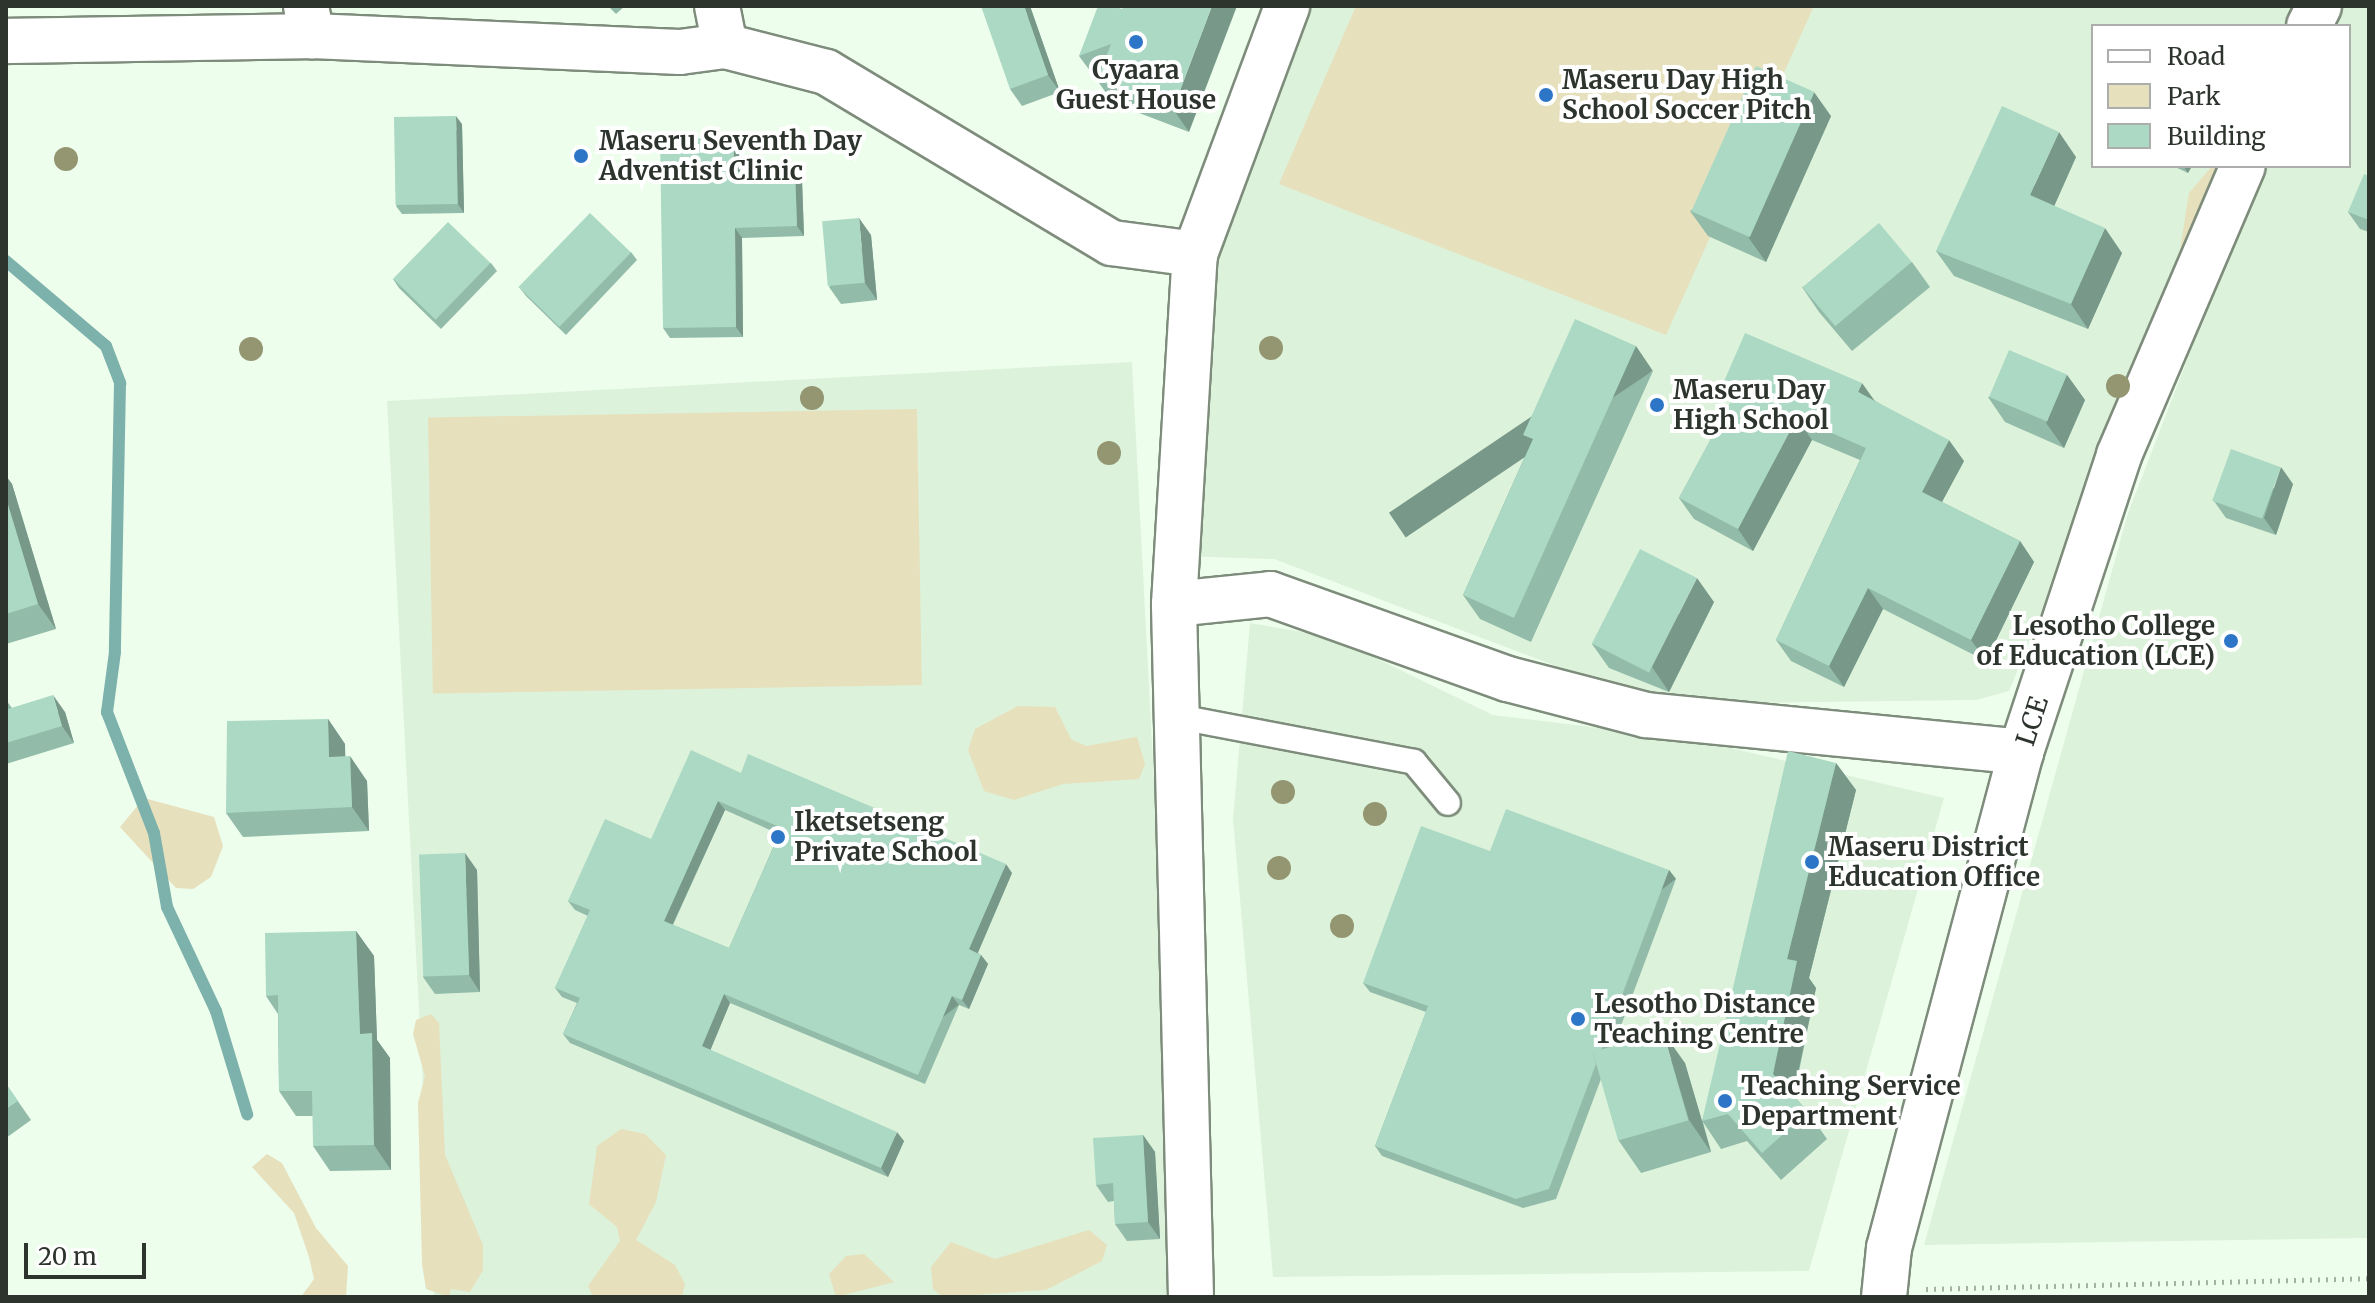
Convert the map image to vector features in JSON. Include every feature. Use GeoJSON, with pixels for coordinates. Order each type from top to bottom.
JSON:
{"type":"FeatureCollection","features":[{"type":"Feature","properties":{"kind":"street"},"geometry":{"type":"LineString","coordinates":[[1191,1297],[1174,604],[1195,254],[1287,6]]}},
{"type":"Feature","properties":{"kind":"street"},"geometry":{"type":"LineString","coordinates":[[2310,24],[2319,6]]}},
{"type":"Feature","properties":{"kind":"street"},"geometry":{"type":"LineString","coordinates":[[6,41],[309,21],[680,52],[721,26],[826,72],[1112,243],[1195,254]]}},
{"type":"Feature","properties":{"kind":"street","name":"LCE"},"geometry":{"type":"LineString","coordinates":[[1885,1293],[1905,1187],[2021,752],[2119,455],[2242,168]]}},
{"type":"Feature","properties":{"kind":"street"},"geometry":{"type":"LineString","coordinates":[[1174,604],[1270,594],[1508,679],[1646,715],[2021,752]]}},
{"type":"Feature","properties":{"kind":"lane"},"geometry":{"type":"LineString","coordinates":[[1179,717],[1414,762],[1448,803]]}},
{"type":"Feature","properties":{"kind":"path"},"geometry":{"type":"LineString","coordinates":[[1885,1293],[2369,1278]]}},
{"type":"Feature","properties":{"kind":"shaded area","name":"Maseru Day High School"},"geometry":{"type":"Polygon","coordinates":[[[1287,6],[2302,6],[2293,24],[2091,24],[2091,168],[2228,168],[2009,691],[1976,700],[1656,704],[1274,559],[1176,556],[1195,254],[1287,6]]]}},
{"type":"Feature","properties":{"kind":"shaded area","name":"Lesotho College of Education (LCE)"},"geometry":{"type":"Polygon","coordinates":[[[2341,6],[2369,6],[2369,1238],[1924,1245],[2128,513],[2261,168],[2351,168],[2351,24],[2331,24],[2341,6]]]}},
{"type":"Feature","properties":{"kind":"shaded area","name":"Iketsetseng Private School"},"geometry":{"type":"Polygon","coordinates":[[[1132,362],[1181,1297],[434,1297],[387,401],[1132,362]]]}},
{"type":"Feature","properties":{"kind":"shaded area"},"geometry":{"type":"Polygon","coordinates":[[[1250,623],[1332,637],[1493,715],[1692,739],[1944,798],[1809,1271],[1273,1277],[1233,819],[1250,623]]]}},
{"type":"Feature","properties":{"kind":"green space","name":"Maseru Day High School Soccer Pitch"},"geometry":{"type":"Polygon","coordinates":[[[1356,6],[1814,6],[1666,335],[1279,184],[1356,6]]]}},
{"type":"Feature","properties":{"kind":"green space"},"geometry":{"type":"Polygon","coordinates":[[[2210,168],[2230,168],[2187,260],[2180,250],[2189,193],[2210,168]]]}},
{"type":"Feature","properties":{"kind":"green space"},"geometry":{"type":"Polygon","coordinates":[[[917,409],[922,685],[433,693],[428,418],[917,409]]]}},
{"type":"Feature","properties":{"kind":"green space"},"geometry":{"type":"Polygon","coordinates":[[[1018,706],[1055,707],[1071,739],[1086,746],[1137,737],[1145,764],[1139,779],[1063,784],[1014,800],[984,791],[968,750],[975,729],[1018,706]]]}},
{"type":"Feature","properties":{"kind":"green space"},"geometry":{"type":"Polygon","coordinates":[[[144,798],[214,817],[223,846],[211,877],[193,889],[176,888],[120,827],[144,798]]]}},
{"type":"Feature","properties":{"kind":"green space"},"geometry":{"type":"Polygon","coordinates":[[[431,1014],[439,1023],[445,1155],[483,1245],[483,1270],[470,1292],[451,1289],[449,1297],[426,1289],[422,1264],[418,1103],[425,1076],[413,1034],[416,1020],[431,1014]]]}},
{"type":"Feature","properties":{"kind":"green space"},"geometry":{"type":"Polygon","coordinates":[[[621,1129],[645,1134],[666,1155],[656,1202],[636,1240],[675,1265],[685,1284],[682,1297],[593,1297],[588,1286],[620,1241],[617,1227],[589,1204],[597,1146],[621,1129]]]}},
{"type":"Feature","properties":{"kind":"green space"},"geometry":{"type":"Polygon","coordinates":[[[267,1154],[282,1163],[316,1228],[348,1266],[346,1297],[301,1297],[314,1279],[294,1213],[252,1167],[267,1154]]]}},
{"type":"Feature","properties":{"kind":"green space"},"geometry":{"type":"Polygon","coordinates":[[[1089,1230],[1107,1245],[1102,1261],[1046,1290],[943,1297],[933,1289],[931,1267],[951,1242],[995,1259],[1089,1230]]]}},
{"type":"Feature","properties":{"kind":"green space"},"geometry":{"type":"Polygon","coordinates":[[[864,1254],[894,1282],[836,1297],[829,1274],[846,1256],[864,1254]]]}},
{"type":"Feature","properties":{"kind":"building"},"geometry":{"type":"Polygon","coordinates":[[[981,6],[1024,6],[1048,75],[1010,89],[981,6]]]}},
{"type":"Feature","properties":{"kind":"building"},"geometry":{"type":"Polygon","coordinates":[[[1098,6],[1122,9],[1124,6],[1212,6],[1173,109],[1097,80],[1111,44],[1079,56],[1098,6]]]}},
{"type":"Feature","properties":{"kind":"building"},"geometry":{"type":"Polygon","coordinates":[[[1756,66],[1814,92],[1750,237],[1691,211],[1756,66]]]}},
{"type":"Feature","properties":{"kind":"building"},"geometry":{"type":"Polygon","coordinates":[[[2002,106],[2059,132],[2030,195],[2105,228],[2071,304],[1936,251],[2002,106]]]}},
{"type":"Feature","properties":{"kind":"building"},"geometry":{"type":"Polygon","coordinates":[[[456,116],[458,204],[396,205],[394,117],[456,116]]]}},
{"type":"Feature","properties":{"kind":"building"},"geometry":{"type":"Polygon","coordinates":[[[733,138],[734,172],[795,170],[797,226],[735,228],[736,327],[663,328],[660,139],[733,138]]]}},
{"type":"Feature","properties":{"kind":"building"},"geometry":{"type":"Polygon","coordinates":[[[2364,174],[2369,176],[2369,220],[2348,212],[2364,174]]]}},
{"type":"Feature","properties":{"kind":"building"},"geometry":{"type":"Polygon","coordinates":[[[590,213],[631,253],[559,327],[518,287],[590,213]]]}},
{"type":"Feature","properties":{"kind":"building"},"geometry":{"type":"Polygon","coordinates":[[[859,218],[865,283],[828,286],[822,221],[859,218]]]}},
{"type":"Feature","properties":{"kind":"building"},"geometry":{"type":"Polygon","coordinates":[[[448,222],[490,263],[436,320],[393,279],[448,222]]]}},
{"type":"Feature","properties":{"kind":"building"},"geometry":{"type":"Polygon","coordinates":[[[1879,223],[1912,262],[1835,326],[1802,287],[1879,223]]]}},
{"type":"Feature","properties":{"kind":"building"},"geometry":{"type":"Polygon","coordinates":[[[1575,319],[1636,346],[1514,618],[1463,595],[1533,439],[1523,435],[1575,319]]]}},
{"type":"Feature","properties":{"kind":"building"},"geometry":{"type":"Polygon","coordinates":[[[1745,333],[1862,383],[1858,392],[1949,440],[1922,492],[2020,541],[1971,640],[1868,588],[1829,666],[1776,640],[1866,448],[1797,418],[1738,529],[1679,498],[1736,392],[1722,386],[1745,333]]]}},
{"type":"Feature","properties":{"kind":"building"},"geometry":{"type":"Polygon","coordinates":[[[2009,350],[2067,375],[2047,422],[1989,397],[2009,350]]]}},
{"type":"Feature","properties":{"kind":"building"},"geometry":{"type":"Polygon","coordinates":[[[2231,449],[2281,467],[2262,519],[2212,501],[2231,449]]]}},
{"type":"Feature","properties":{"kind":"building"},"geometry":{"type":"Polygon","coordinates":[[[6,498],[38,604],[6,614],[6,498]]]}},
{"type":"Feature","properties":{"kind":"building"},"geometry":{"type":"Polygon","coordinates":[[[1640,549],[1697,578],[1649,673],[1592,643],[1640,549]]]}},
{"type":"Feature","properties":{"kind":"building"},"geometry":{"type":"Polygon","coordinates":[[[53,695],[62,726],[6,743],[6,702],[8,709],[53,695]]]}},
{"type":"Feature","properties":{"kind":"building"},"geometry":{"type":"Polygon","coordinates":[[[328,719],[329,757],[350,756],[352,807],[226,813],[227,721],[328,719]]]}},
{"type":"Feature","properties":{"kind":"building"},"geometry":{"type":"Polygon","coordinates":[[[691,750],[741,773],[748,754],[1006,864],[969,949],[981,955],[962,1000],[952,996],[918,1075],[724,994],[702,1046],[897,1132],[881,1168],[563,1034],[580,998],[555,988],[590,910],[568,901],[605,819],[651,839],[691,750]],[[718,801],[664,921],[729,948],[782,828],[718,801]]]}},
{"type":"Feature","properties":{"kind":"building"},"geometry":{"type":"Polygon","coordinates":[[[1788,751],[1836,763],[1787,959],[1797,961],[1773,1074],[1808,1112],[1762,1153],[1728,1114],[1702,1121],[1788,751]]]}},
{"type":"Feature","properties":{"kind":"building","name":"Lesotho Distance Teaching Centre"},"geometry":{"type":"Polygon","coordinates":[[[1506,809],[1669,870],[1601,1051],[1593,1053],[1596,1064],[1549,1189],[1516,1199],[1375,1146],[1428,1006],[1363,983],[1421,826],[1490,851],[1506,809]]]}},
{"type":"Feature","properties":{"kind":"building"},"geometry":{"type":"Polygon","coordinates":[[[465,853],[469,975],[423,977],[419,855],[465,853]]]}},
{"type":"Feature","properties":{"kind":"building"},"geometry":{"type":"Polygon","coordinates":[[[356,931],[360,1034],[372,1033],[374,1145],[313,1146],[312,1091],[279,1091],[278,995],[266,996],[265,933],[356,931]]]}},
{"type":"Feature","properties":{"kind":"building"},"geometry":{"type":"Polygon","coordinates":[[[1663,1032],[1688,1120],[1618,1141],[1593,1052],[1663,1032]]]}},
{"type":"Feature","properties":{"kind":"building"},"geometry":{"type":"Polygon","coordinates":[[[6,1084],[18,1101],[6,1109],[6,1084]]]}},
{"type":"Feature","properties":{"kind":"building"},"geometry":{"type":"Polygon","coordinates":[[[1143,1135],[1148,1222],[1115,1224],[1113,1183],[1096,1185],[1093,1138],[1143,1135]]]}},
{"type":"Feature","properties":{"kind":"waterway"},"geometry":{"type":"LineString","coordinates":[[6,261],[106,346],[120,383],[115,652],[107,712],[154,833],[167,907],[216,1011],[247,1114]]}},
{"type":"Feature","properties":{"kind":"place","name":"Cyaara Guest House"},"geometry":{"type":"Point","coordinates":[1136,42]}},
{"type":"Feature","properties":{"kind":"place","name":"Maseru Day High School Soccer Pitch"},"geometry":{"type":"Point","coordinates":[1546,95]}},
{"type":"Feature","properties":{"kind":"place","name":"Maseru Seventh Day Adventist Clinic"},"geometry":{"type":"Point","coordinates":[581,156]}},
{"type":"Feature","properties":{"kind":"place","name":"Maseru Day High School"},"geometry":{"type":"Point","coordinates":[1657,405]}},
{"type":"Feature","properties":{"kind":"place","name":"Lesotho College of Education (LCE)"},"geometry":{"type":"Point","coordinates":[2231,641]}},
{"type":"Feature","properties":{"kind":"place","name":"Iketsetseng Private School"},"geometry":{"type":"Point","coordinates":[778,837]}},
{"type":"Feature","properties":{"kind":"place","name":"Maseru District Education Office"},"geometry":{"type":"Point","coordinates":[1812,862]}},
{"type":"Feature","properties":{"kind":"place","name":"Lesotho Distance Teaching Centre"},"geometry":{"type":"Point","coordinates":[1578,1019]}},
{"type":"Feature","properties":{"kind":"place","name":"Teaching Service Department"},"geometry":{"type":"Point","coordinates":[1725,1101]}}]}
